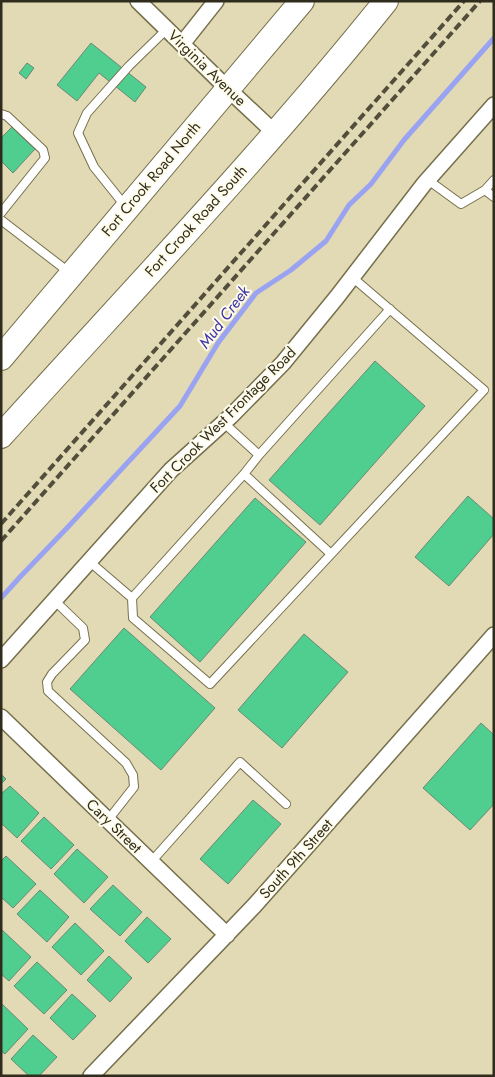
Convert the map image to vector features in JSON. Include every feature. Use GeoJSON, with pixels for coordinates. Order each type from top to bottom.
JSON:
{"type":"FeatureCollection","features":[{"type":"Feature","properties":{"kind":"main road","name":"Fort Crook Road North"},"geometry":{"type":"LineString","coordinates":[[1,358],[302,1]]}},
{"type":"Feature","properties":{"kind":"main road","name":"Fort Crook Road South"},"geometry":{"type":"LineString","coordinates":[[1,436],[276,134],[386,1]]}},
{"type":"Feature","properties":{"kind":"street"},"geometry":{"type":"LineString","coordinates":[[182,44],[216,1]]}},
{"type":"Feature","properties":{"kind":"street","name":"Virginia Avenue"},"geometry":{"type":"LineString","coordinates":[[141,2],[276,134]]}},
{"type":"Feature","properties":{"kind":"street","name":"Fort Crook West Frontage Road"},"geometry":{"type":"LineString","coordinates":[[1,660],[171,470],[224,423],[283,363],[428,180],[494,105]]}},
{"type":"Feature","properties":{"kind":"street","name":"South 9th Street"},"geometry":{"type":"LineString","coordinates":[[91,1076],[227,935],[494,635]]}},
{"type":"Feature","properties":{"kind":"street","name":"Cary Street"},"geometry":{"type":"LineString","coordinates":[[1,717],[227,935]]}},
{"type":"Feature","properties":{"kind":"lane"},"geometry":{"type":"LineString","coordinates":[[127,208],[94,168],[78,133],[88,113],[129,66],[167,29]]}},
{"type":"Feature","properties":{"kind":"lane"},"geometry":{"type":"LineString","coordinates":[[1,114],[7,116],[43,150],[45,158],[1,213]]}},
{"type":"Feature","properties":{"kind":"lane"},"geometry":{"type":"LineString","coordinates":[[428,180],[461,204],[485,190],[494,180]]}},
{"type":"Feature","properties":{"kind":"lane"},"geometry":{"type":"LineString","coordinates":[[485,190],[494,198]]}},
{"type":"Feature","properties":{"kind":"lane"},"geometry":{"type":"LineString","coordinates":[[1,220],[72,274]]}},
{"type":"Feature","properties":{"kind":"lane"},"geometry":{"type":"LineString","coordinates":[[352,278],[390,309],[484,390],[210,684],[133,618],[132,598],[390,309]]}},
{"type":"Feature","properties":{"kind":"lane"},"geometry":{"type":"LineString","coordinates":[[224,423],[259,455]]}},
{"type":"Feature","properties":{"kind":"lane"},"geometry":{"type":"LineString","coordinates":[[244,474],[331,554]]}},
{"type":"Feature","properties":{"kind":"lane"},"geometry":{"type":"LineString","coordinates":[[90,562],[132,598]]}},
{"type":"Feature","properties":{"kind":"lane"},"geometry":{"type":"LineString","coordinates":[[55,600],[83,628],[85,640],[52,674],[47,682],[48,691],[126,763],[133,775],[134,787],[108,820]]}},
{"type":"Feature","properties":{"kind":"lane"},"geometry":{"type":"LineString","coordinates":[[151,862],[240,762],[286,804]]}},
{"type":"Feature","properties":{"kind":"building"},"geometry":{"type":"Polygon","coordinates":[[[91,43],[146,87],[135,102],[99,73],[77,101],[57,85],[91,43]]]}},
{"type":"Feature","properties":{"kind":"building"},"geometry":{"type":"Polygon","coordinates":[[[27,63],[34,68],[26,79],[19,73],[27,63]]]}},
{"type":"Feature","properties":{"kind":"building"},"geometry":{"type":"Polygon","coordinates":[[[12,127],[35,149],[13,173],[1,161],[1,138],[12,127]]]}},
{"type":"Feature","properties":{"kind":"building"},"geometry":{"type":"Polygon","coordinates":[[[375,361],[425,406],[320,525],[269,480],[375,361]]]}},
{"type":"Feature","properties":{"kind":"building"},"geometry":{"type":"Polygon","coordinates":[[[468,496],[494,519],[494,534],[449,586],[415,557],[468,496]]]}},
{"type":"Feature","properties":{"kind":"building"},"geometry":{"type":"Polygon","coordinates":[[[255,498],[306,542],[200,662],[150,617],[255,498]]]}},
{"type":"Feature","properties":{"kind":"building"},"geometry":{"type":"Polygon","coordinates":[[[124,628],[215,708],[161,770],[70,689],[124,628]]]}},
{"type":"Feature","properties":{"kind":"building"},"geometry":{"type":"Polygon","coordinates":[[[304,634],[348,672],[282,748],[238,710],[304,634]]]}},
{"type":"Feature","properties":{"kind":"building"},"geometry":{"type":"Polygon","coordinates":[[[481,723],[494,735],[494,804],[470,830],[423,788],[481,723]]]}},
{"type":"Feature","properties":{"kind":"building"},"geometry":{"type":"Polygon","coordinates":[[[1,774],[6,779],[1,784],[1,774]]]}},
{"type":"Feature","properties":{"kind":"building"},"geometry":{"type":"Polygon","coordinates":[[[10,786],[39,813],[17,838],[1,823],[1,794],[10,786]]]}},
{"type":"Feature","properties":{"kind":"building"},"geometry":{"type":"Polygon","coordinates":[[[253,800],[281,824],[228,884],[200,859],[253,800]]]}},
{"type":"Feature","properties":{"kind":"building"},"geometry":{"type":"Polygon","coordinates":[[[44,817],[74,845],[51,869],[21,841],[44,817]]]}},
{"type":"Feature","properties":{"kind":"building"},"geometry":{"type":"Polygon","coordinates":[[[77,849],[108,877],[84,903],[54,874],[77,849]]]}},
{"type":"Feature","properties":{"kind":"building"},"geometry":{"type":"Polygon","coordinates":[[[6,856],[36,884],[13,908],[1,897],[1,861],[6,856]]]}},
{"type":"Feature","properties":{"kind":"building"},"geometry":{"type":"Polygon","coordinates":[[[113,885],[142,912],[120,936],[90,909],[113,885]]]}},
{"type":"Feature","properties":{"kind":"building"},"geometry":{"type":"Polygon","coordinates":[[[40,890],[69,917],[47,942],[17,914],[40,890]]]}},
{"type":"Feature","properties":{"kind":"building"},"geometry":{"type":"Polygon","coordinates":[[[147,917],[171,939],[148,963],[125,941],[147,917]]]}},
{"type":"Feature","properties":{"kind":"building"},"geometry":{"type":"Polygon","coordinates":[[[75,923],[104,951],[81,975],[52,947],[75,923]]]}},
{"type":"Feature","properties":{"kind":"building"},"geometry":{"type":"Polygon","coordinates":[[[1,929],[31,957],[9,981],[1,974],[1,929]]]}},
{"type":"Feature","properties":{"kind":"building"},"geometry":{"type":"Polygon","coordinates":[[[109,956],[132,978],[110,1002],[87,980],[109,956]]]}},
{"type":"Feature","properties":{"kind":"building"},"geometry":{"type":"Polygon","coordinates":[[[37,962],[67,990],[44,1014],[14,986],[37,962]]]}},
{"type":"Feature","properties":{"kind":"building"},"geometry":{"type":"Polygon","coordinates":[[[72,994],[96,1016],[73,1040],[50,1018],[72,994]]]}},
{"type":"Feature","properties":{"kind":"building"},"geometry":{"type":"Polygon","coordinates":[[[1,1003],[28,1029],[5,1054],[1,1051],[1,1003]]]}},
{"type":"Feature","properties":{"kind":"building"},"geometry":{"type":"Polygon","coordinates":[[[33,1035],[57,1057],[39,1076],[29,1076],[11,1059],[33,1035]]]}},
{"type":"Feature","properties":{"kind":"waterway","name":"Mud Creek"},"geometry":{"type":"LineString","coordinates":[[1,598],[180,406],[218,343],[256,293],[291,270],[326,241],[349,205],[371,184],[404,140],[494,38]]}},
{"type":"Feature","properties":{"kind":"railway"},"geometry":{"type":"LineString","coordinates":[[1,524],[464,1]]}},
{"type":"Feature","properties":{"kind":"railway"},"geometry":{"type":"LineString","coordinates":[[1,541],[480,1]]}}]}
